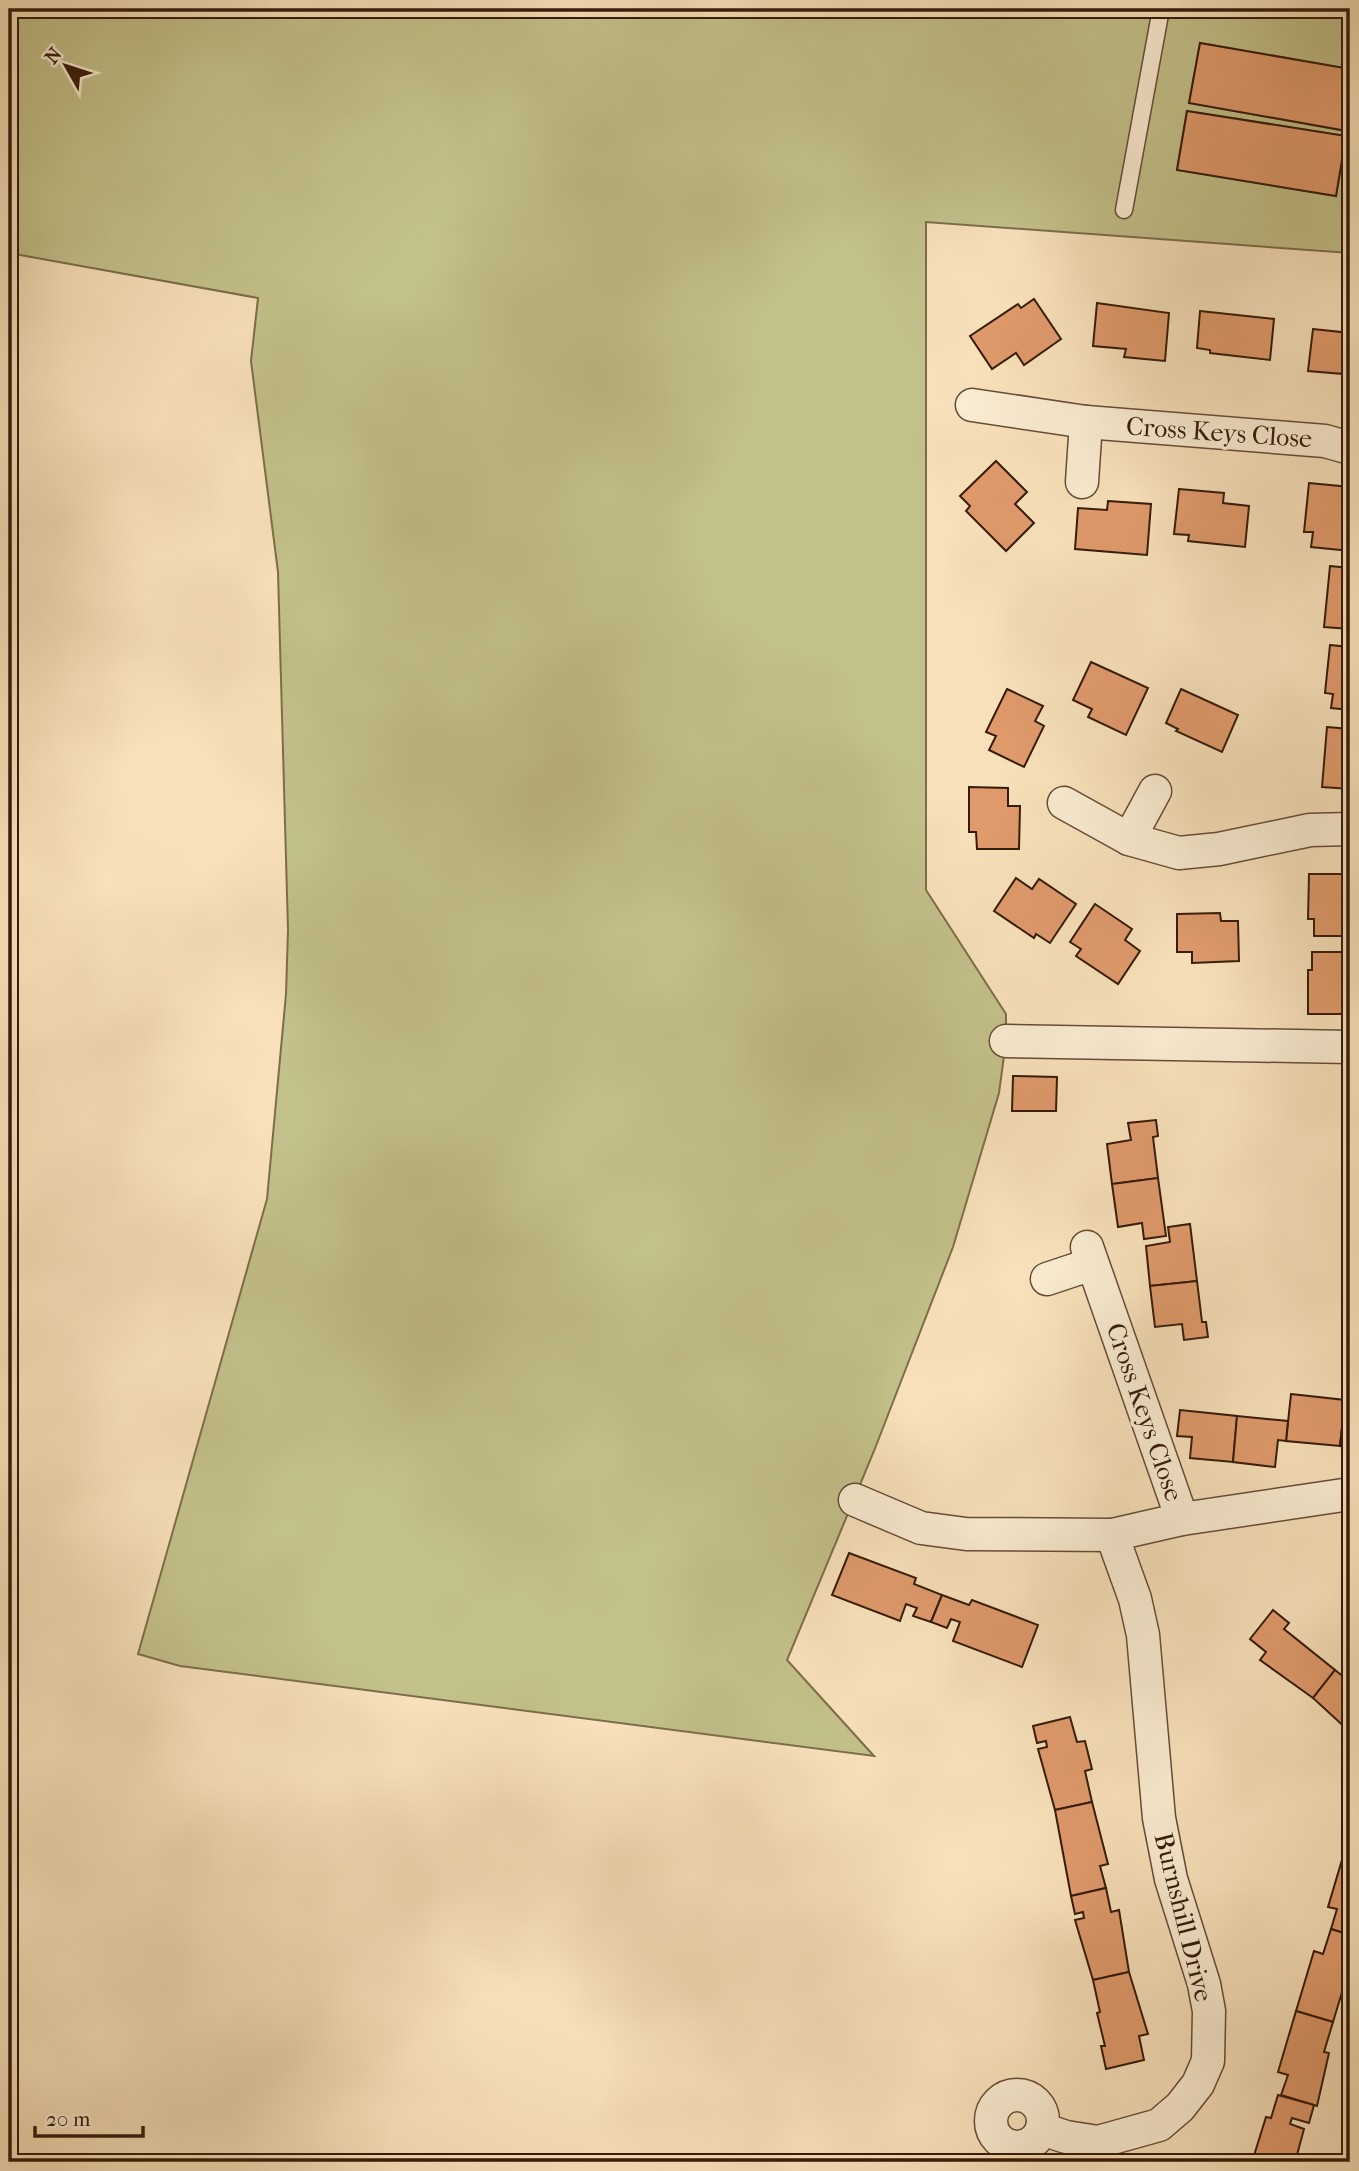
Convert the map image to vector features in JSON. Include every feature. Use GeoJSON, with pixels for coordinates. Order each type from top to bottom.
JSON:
{"type":"FeatureCollection","features":[{"type":"Feature","properties":{"kind":"street","name":"Cross Keys Close"},"geometry":{"type":"LineString","coordinates":[[972,405],[1086,422],[1325,440],[1350,448]]}},
{"type":"Feature","properties":{"kind":"street"},"geometry":{"type":"LineString","coordinates":[[1082,482],[1086,422]]}},
{"type":"Feature","properties":{"kind":"street"},"geometry":{"type":"LineString","coordinates":[[1129,839],[1155,791]]}},
{"type":"Feature","properties":{"kind":"street"},"geometry":{"type":"LineString","coordinates":[[1064,803],[1129,839],[1179,853],[1219,849],[1310,830],[1350,829]]}},
{"type":"Feature","properties":{"kind":"street"},"geometry":{"type":"LineString","coordinates":[[1006,1041],[1350,1047]]}},
{"type":"Feature","properties":{"kind":"street","name":"Cross Keys Close"},"geometry":{"type":"LineString","coordinates":[[1047,1279],[1090,1256],[1182,1519],[1350,1494]]}},
{"type":"Feature","properties":{"kind":"street"},"geometry":{"type":"LineString","coordinates":[[855,1500],[921,1528],[966,1534],[1112,1535],[1182,1519]]}},
{"type":"Feature","properties":{"kind":"street","name":"Burnshill Drive"},"geometry":{"type":"LineString","coordinates":[[1042,2129],[1066,2137],[1098,2142],[1159,2125],[1180,2107],[1198,2084],[1208,2061],[1209,2011],[1171,1879],[1159,1818],[1143,1635],[1135,1598],[1112,1535]]}},
{"type":"Feature","properties":{"kind":"lane"},"geometry":{"type":"LineString","coordinates":[[1124,210],[1161,9]]}},
{"type":"Feature","properties":{"kind":"shaded area"},"geometry":{"type":"Polygon","coordinates":[[[9,9],[1350,9],[1350,69],[1200,43],[1189,103],[1346,131],[1350,111],[1350,253],[926,222],[926,890],[1006,1014],[1006,1041],[999,1093],[953,1247],[874,1451],[787,1660],[874,1756],[180,1666],[138,1654],[267,1199],[286,994],[288,930],[278,572],[251,361],[258,298],[9,253],[9,9]],[[1187,111],[1177,170],[1336,196],[1346,136],[1187,111]]]}},
{"type":"Feature","properties":{"kind":"building"},"geometry":{"type":"Polygon","coordinates":[[[1200,43],[1350,69],[1347,131],[1189,103],[1200,43]]]}},
{"type":"Feature","properties":{"kind":"building"},"geometry":{"type":"Polygon","coordinates":[[[1187,111],[1346,136],[1336,196],[1177,170],[1187,111]]]}},
{"type":"Feature","properties":{"kind":"building"},"geometry":{"type":"Polygon","coordinates":[[[1034,299],[1061,339],[1024,365],[1016,353],[992,369],[970,336],[1018,304],[1021,308],[1034,299]]]}},
{"type":"Feature","properties":{"kind":"building"},"geometry":{"type":"Polygon","coordinates":[[[1097,303],[1169,313],[1165,361],[1124,357],[1126,349],[1093,346],[1097,303]]]}},
{"type":"Feature","properties":{"kind":"building"},"geometry":{"type":"Polygon","coordinates":[[[1200,311],[1274,319],[1270,360],[1210,353],[1210,350],[1197,348],[1200,311]]]}},
{"type":"Feature","properties":{"kind":"building"},"geometry":{"type":"Polygon","coordinates":[[[1313,329],[1350,333],[1350,385],[1342,384],[1343,374],[1308,371],[1313,329]]]}},
{"type":"Feature","properties":{"kind":"building"},"geometry":{"type":"Polygon","coordinates":[[[996,461],[1027,492],[1015,504],[1034,523],[1006,551],[966,511],[970,506],[960,496],[996,461]]]}},
{"type":"Feature","properties":{"kind":"building"},"geometry":{"type":"Polygon","coordinates":[[[1309,483],[1350,487],[1350,551],[1311,547],[1313,532],[1304,532],[1309,483]]]}},
{"type":"Feature","properties":{"kind":"building"},"geometry":{"type":"Polygon","coordinates":[[[1179,489],[1224,493],[1223,503],[1249,506],[1245,547],[1188,541],[1189,535],[1174,534],[1179,489]]]}},
{"type":"Feature","properties":{"kind":"building"},"geometry":{"type":"Polygon","coordinates":[[[1108,501],[1151,504],[1147,555],[1075,549],[1078,508],[1107,510],[1108,501]]]}},
{"type":"Feature","properties":{"kind":"building"},"geometry":{"type":"Polygon","coordinates":[[[1330,566],[1350,568],[1350,629],[1324,627],[1330,566]]]}},
{"type":"Feature","properties":{"kind":"building"},"geometry":{"type":"Polygon","coordinates":[[[1330,645],[1350,647],[1350,710],[1331,708],[1333,694],[1325,693],[1330,645]]]}},
{"type":"Feature","properties":{"kind":"building"},"geometry":{"type":"Polygon","coordinates":[[[1091,662],[1148,688],[1126,735],[1088,717],[1092,709],[1073,700],[1091,662]]]}},
{"type":"Feature","properties":{"kind":"building"},"geometry":{"type":"Polygon","coordinates":[[[1007,689],[1043,706],[1035,721],[1044,726],[1024,767],[989,750],[996,736],[986,732],[1007,689]]]}},
{"type":"Feature","properties":{"kind":"building"},"geometry":{"type":"Polygon","coordinates":[[[1181,689],[1238,715],[1222,752],[1176,731],[1178,729],[1166,723],[1181,689]]]}},
{"type":"Feature","properties":{"kind":"building"},"geometry":{"type":"Polygon","coordinates":[[[1327,727],[1350,729],[1350,789],[1322,787],[1327,727]]]}},
{"type":"Feature","properties":{"kind":"building"},"geometry":{"type":"Polygon","coordinates":[[[969,787],[1008,788],[1008,806],[1020,806],[1019,849],[977,849],[976,832],[969,832],[969,787]]]}},
{"type":"Feature","properties":{"kind":"building"},"geometry":{"type":"Polygon","coordinates":[[[1309,874],[1350,874],[1350,936],[1314,936],[1314,919],[1308,919],[1309,874]]]}},
{"type":"Feature","properties":{"kind":"building"},"geometry":{"type":"Polygon","coordinates":[[[1016,878],[1032,889],[1039,879],[1076,904],[1050,943],[1036,934],[1034,938],[994,911],[1016,878]]]}},
{"type":"Feature","properties":{"kind":"building"},"geometry":{"type":"Polygon","coordinates":[[[1095,904],[1132,929],[1125,940],[1140,951],[1118,984],[1076,956],[1081,949],[1070,942],[1095,904]]]}},
{"type":"Feature","properties":{"kind":"building"},"geometry":{"type":"Polygon","coordinates":[[[1220,913],[1221,921],[1238,921],[1239,961],[1192,963],[1192,952],[1177,952],[1177,914],[1220,913]]]}},
{"type":"Feature","properties":{"kind":"building"},"geometry":{"type":"Polygon","coordinates":[[[1312,952],[1350,952],[1349,1014],[1308,1014],[1308,970],[1312,970],[1312,952]]]}},
{"type":"Feature","properties":{"kind":"building"},"geometry":{"type":"Polygon","coordinates":[[[1013,1076],[1057,1077],[1056,1111],[1012,1111],[1013,1076]]]}},
{"type":"Feature","properties":{"kind":"building"},"geometry":{"type":"Polygon","coordinates":[[[1156,1120],[1158,1136],[1153,1137],[1158,1178],[1112,1184],[1107,1144],[1131,1140],[1128,1123],[1156,1120]]]}},
{"type":"Feature","properties":{"kind":"building"},"geometry":{"type":"Polygon","coordinates":[[[1158,1178],[1166,1236],[1144,1239],[1142,1223],[1118,1227],[1112,1184],[1158,1178]]]}},
{"type":"Feature","properties":{"kind":"building"},"geometry":{"type":"Polygon","coordinates":[[[1190,1224],[1197,1281],[1150,1286],[1146,1246],[1170,1242],[1168,1227],[1190,1224]]]}},
{"type":"Feature","properties":{"kind":"building"},"geometry":{"type":"Polygon","coordinates":[[[1197,1281],[1202,1322],[1206,1322],[1208,1337],[1184,1340],[1182,1324],[1155,1327],[1150,1286],[1197,1281]]]}},
{"type":"Feature","properties":{"kind":"building"},"geometry":{"type":"Polygon","coordinates":[[[1291,1394],[1345,1400],[1340,1446],[1286,1441],[1291,1394]]]}},
{"type":"Feature","properties":{"kind":"building"},"geometry":{"type":"Polygon","coordinates":[[[1345,1400],[1350,1400],[1350,1447],[1340,1446],[1345,1400]]]}},
{"type":"Feature","properties":{"kind":"building"},"geometry":{"type":"Polygon","coordinates":[[[1180,1410],[1237,1416],[1233,1462],[1190,1458],[1192,1437],[1177,1436],[1180,1410]]]}},
{"type":"Feature","properties":{"kind":"building"},"geometry":{"type":"Polygon","coordinates":[[[1237,1416],[1288,1421],[1286,1441],[1278,1440],[1275,1467],[1233,1462],[1237,1416]]]}},
{"type":"Feature","properties":{"kind":"building"},"geometry":{"type":"Polygon","coordinates":[[[849,1553],[916,1578],[914,1584],[942,1595],[931,1622],[913,1616],[917,1608],[906,1604],[900,1621],[832,1595],[849,1553]]]}},
{"type":"Feature","properties":{"kind":"building"},"geometry":{"type":"Polygon","coordinates":[[[942,1595],[969,1605],[972,1600],[1038,1625],[1022,1667],[953,1641],[960,1622],[951,1619],[947,1628],[931,1622],[942,1595]]]}},
{"type":"Feature","properties":{"kind":"building"},"geometry":{"type":"Polygon","coordinates":[[[1273,1610],[1289,1623],[1284,1629],[1335,1670],[1313,1698],[1260,1660],[1266,1652],[1250,1639],[1273,1610]]]}},
{"type":"Feature","properties":{"kind":"building"},"geometry":{"type":"Polygon","coordinates":[[[1335,1670],[1350,1682],[1350,1732],[1313,1698],[1335,1670]]]}},
{"type":"Feature","properties":{"kind":"building"},"geometry":{"type":"Polygon","coordinates":[[[1070,1717],[1077,1742],[1085,1741],[1092,1769],[1085,1771],[1092,1802],[1055,1810],[1038,1749],[1047,1747],[1046,1741],[1037,1743],[1033,1726],[1070,1717]]]}},
{"type":"Feature","properties":{"kind":"building"},"geometry":{"type":"Polygon","coordinates":[[[1092,1802],[1108,1864],[1100,1866],[1106,1888],[1071,1896],[1055,1810],[1092,1802]]]}},
{"type":"Feature","properties":{"kind":"building"},"geometry":{"type":"Polygon","coordinates":[[[1347,1843],[1350,1844],[1350,1935],[1331,1929],[1337,1909],[1328,1907],[1347,1843]]]}},
{"type":"Feature","properties":{"kind":"building"},"geometry":{"type":"Polygon","coordinates":[[[1106,1888],[1111,1912],[1119,1910],[1129,1972],[1093,1980],[1075,1920],[1084,1918],[1083,1912],[1075,1914],[1071,1896],[1106,1888]]]}},
{"type":"Feature","properties":{"kind":"building"},"geometry":{"type":"Polygon","coordinates":[[[1331,1929],[1350,1935],[1350,1981],[1347,1991],[1343,1989],[1333,2022],[1296,2011],[1314,1951],[1323,1954],[1331,1929]]]}},
{"type":"Feature","properties":{"kind":"building"},"geometry":{"type":"Polygon","coordinates":[[[1129,1972],[1148,2034],[1139,2036],[1144,2060],[1106,2069],[1101,2046],[1105,2046],[1093,1980],[1129,1972]]]}},
{"type":"Feature","properties":{"kind":"building"},"geometry":{"type":"Polygon","coordinates":[[[1296,2011],[1333,2022],[1324,2052],[1329,2053],[1317,2106],[1281,2095],[1288,2075],[1278,2072],[1296,2011]]]}},
{"type":"Feature","properties":{"kind":"building"},"geometry":{"type":"Polygon","coordinates":[[[1278,2095],[1314,2105],[1309,2123],[1292,2118],[1290,2124],[1304,2129],[1297,2155],[1300,2155],[1298,2162],[1252,2162],[1266,2117],[1271,2118],[1278,2095]]]}}]}
